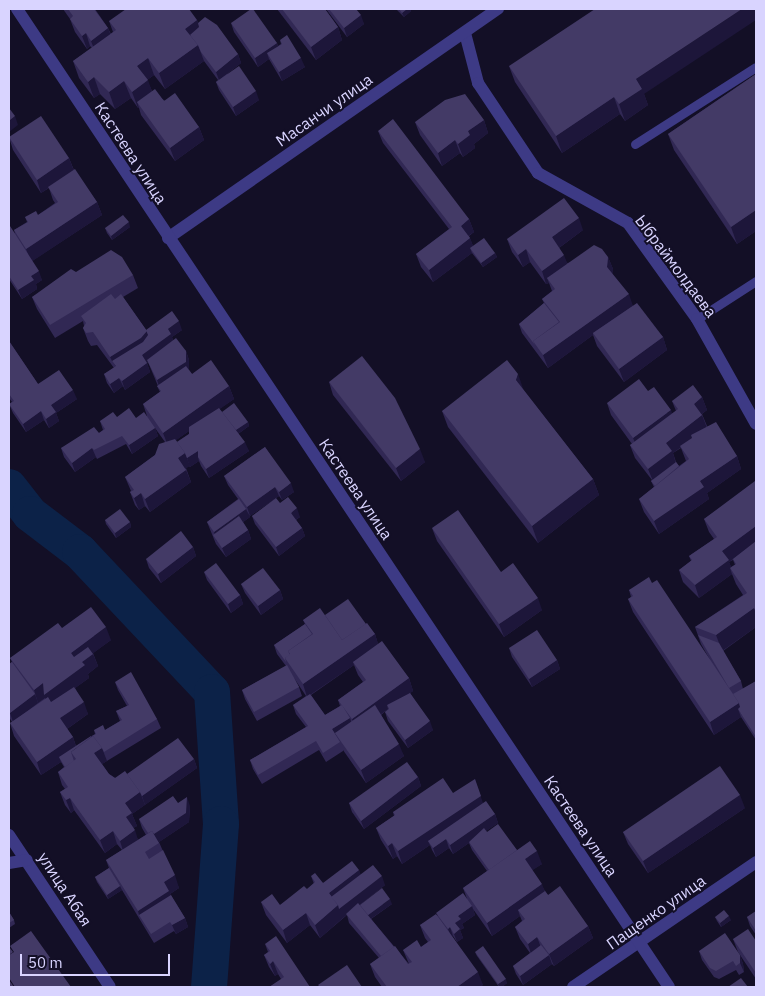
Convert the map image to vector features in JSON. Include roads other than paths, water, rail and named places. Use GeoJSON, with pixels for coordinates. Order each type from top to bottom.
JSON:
{"type":"FeatureCollection","features":[{"type":"Feature","properties":{"kind":"street","name":"Кастеева улица"},"geometry":{"type":"LineString","coordinates":[[16,9],[669,987]]}},
{"type":"Feature","properties":{"kind":"street","name":"Масанчи улица"},"geometry":{"type":"LineString","coordinates":[[168,238],[498,9]]}},
{"type":"Feature","properties":{"kind":"street","name":"Ыбраймолдаева"},"geometry":{"type":"LineString","coordinates":[[465,33],[478,83],[538,173],[628,223],[697,319],[756,424]]}},
{"type":"Feature","properties":{"kind":"street","name":"улица Абая"},"geometry":{"type":"LineString","coordinates":[[9,835],[110,987]]}},
{"type":"Feature","properties":{"kind":"street"},"geometry":{"type":"LineString","coordinates":[[9,863],[27,860]]}},
{"type":"Feature","properties":{"kind":"street","name":"Пащенко улица"},"geometry":{"type":"LineString","coordinates":[[573,987],[756,862]]}},
{"type":"Feature","properties":{"kind":"lane"},"geometry":{"type":"LineString","coordinates":[[635,144],[756,67]]}},
{"type":"Feature","properties":{"kind":"lane"},"geometry":{"type":"LineString","coordinates":[[697,319],[756,281]]}},
{"type":"Feature","properties":{"kind":"waterway"},"geometry":{"type":"LineString","coordinates":[[9,487],[30,514],[80,552],[212,692],[221,824],[209,987]]}}]}
